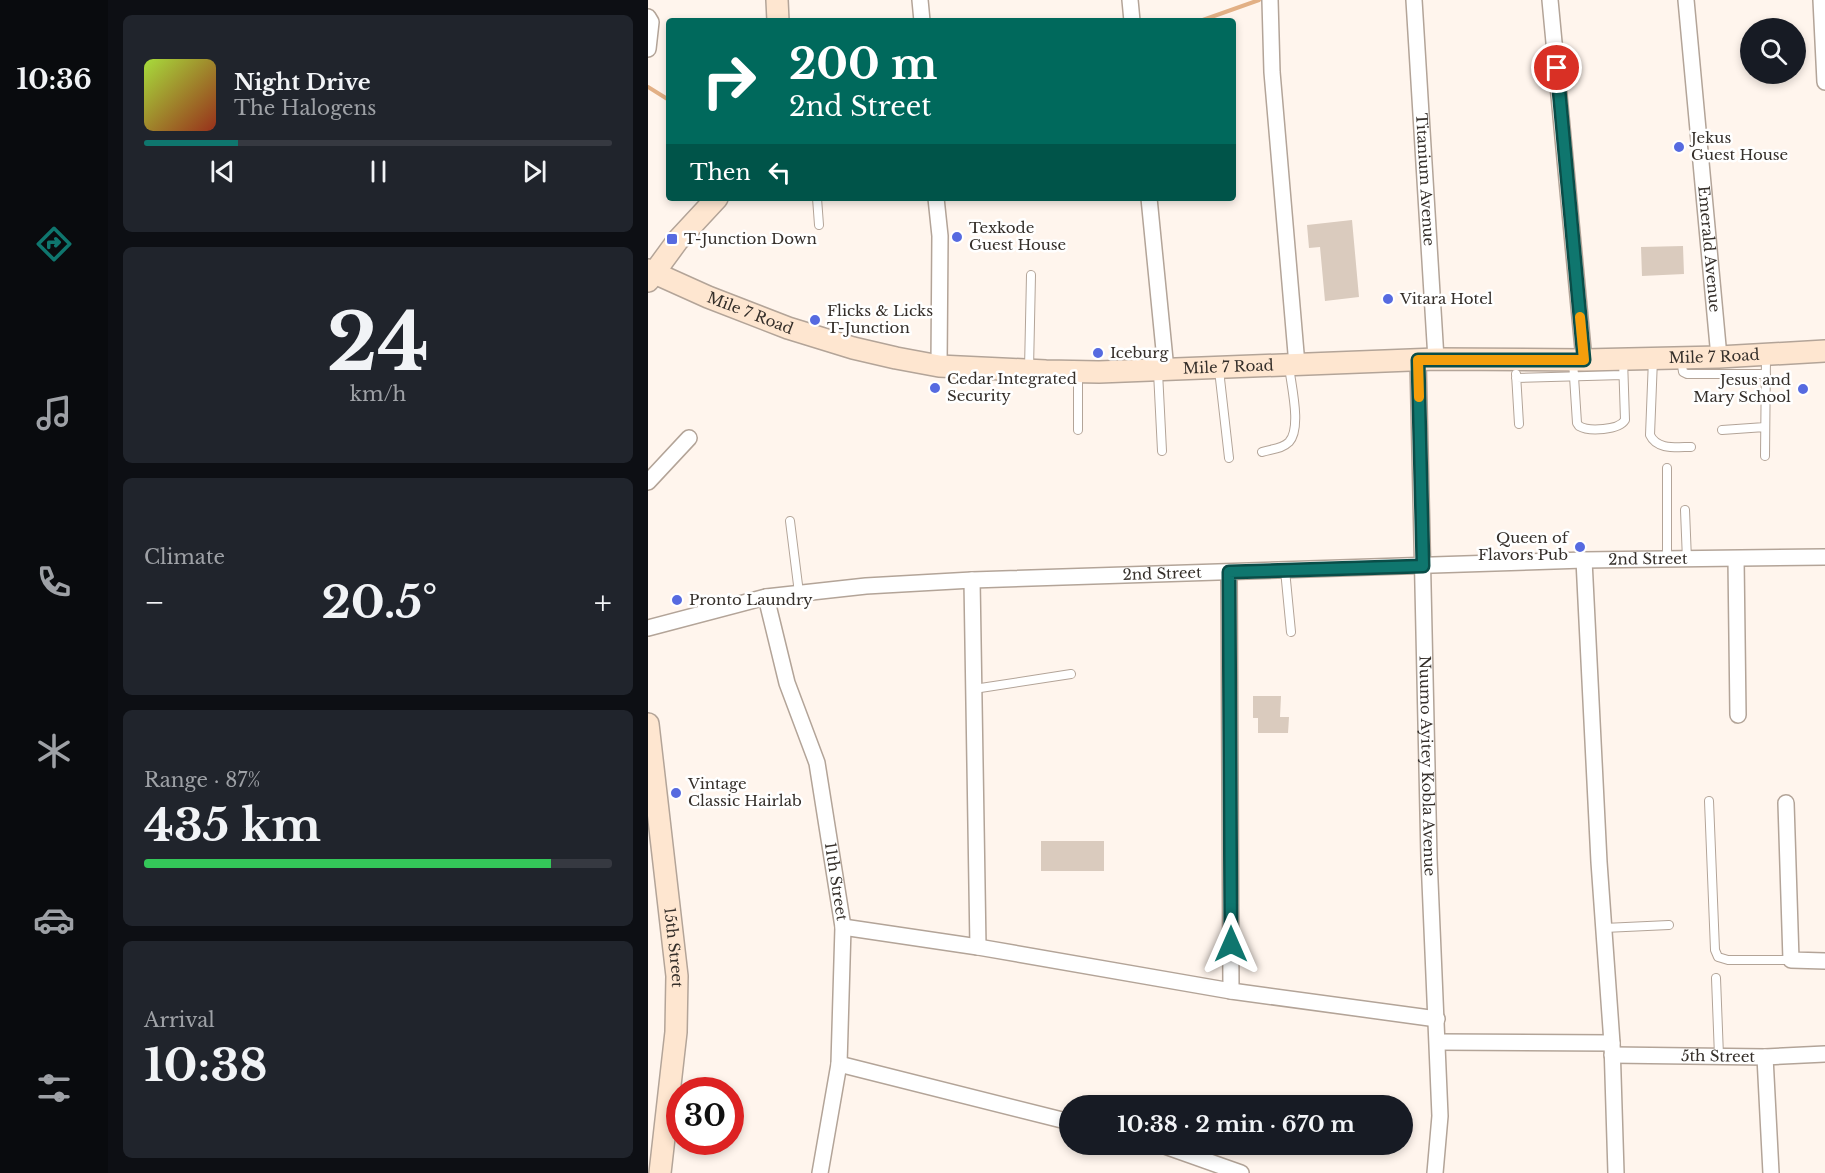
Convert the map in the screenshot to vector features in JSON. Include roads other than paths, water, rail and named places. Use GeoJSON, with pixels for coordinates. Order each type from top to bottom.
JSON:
{"type":"FeatureCollection","features":[{"type":"Feature","properties":{"kind":"street"},"geometry":{"type":"LineString","coordinates":[[777,0],[778,18]]}},
{"type":"Feature","properties":{"kind":"street"},"geometry":{"type":"LineString","coordinates":[[920,0],[922,18]]}},
{"type":"Feature","properties":{"kind":"street"},"geometry":{"type":"LineString","coordinates":[[1130,0],[1131,18]]}},
{"type":"Feature","properties":{"kind":"street","name":"Titanium Avenue"},"geometry":{"type":"LineString","coordinates":[[1414,0],[1427,359]]}},
{"type":"Feature","properties":{"kind":"street"},"geometry":{"type":"LineString","coordinates":[[1550,0],[1577,365]]}},
{"type":"Feature","properties":{"kind":"street","name":"Emerald Avenue"},"geometry":{"type":"LineString","coordinates":[[1686,0],[1719,357]]}},
{"type":"Feature","properties":{"kind":"street"},"geometry":{"type":"LineString","coordinates":[[1821,0],[1825,82]]}},
{"type":"Feature","properties":{"kind":"street"},"geometry":{"type":"LineString","coordinates":[[1270,3],[1272,72],[1293,365]]}},
{"type":"Feature","properties":{"kind":"street"},"geometry":{"type":"LineString","coordinates":[[648,17],[651,22],[648,49]]}},
{"type":"Feature","properties":{"kind":"street"},"geometry":{"type":"LineString","coordinates":[[650,275],[714,201]]}},
{"type":"Feature","properties":{"kind":"street"},"geometry":{"type":"LineString","coordinates":[[936,201],[940,236],[939,366]]}},
{"type":"Feature","properties":{"kind":"street"},"geometry":{"type":"LineString","coordinates":[[1149,201],[1162,370]]}},
{"type":"Feature","properties":{"kind":"street","name":"Mile 7 Road"},"geometry":{"type":"LineString","coordinates":[[650,275],[788,328],[853,348],[939,366],[1078,372],[1427,359],[1516,368],[1577,365],[1623,367],[1653,358],[1719,357],[1766,364],[1825,351]]}},
{"type":"Feature","properties":{"kind":"street","name":"Nuumo Ayitey Kobla Avenue"},"geometry":{"type":"LineString","coordinates":[[1427,359],[1423,566],[1428,858],[1440,1116],[1435,1173]]}},
{"type":"Feature","properties":{"kind":"street"},"geometry":{"type":"LineString","coordinates":[[648,482],[689,438]]}},
{"type":"Feature","properties":{"kind":"street","name":"2nd Street"},"geometry":{"type":"LineString","coordinates":[[648,628],[766,597],[866,586],[972,580],[1584,560],[1737,560],[1825,557]]}},
{"type":"Feature","properties":{"kind":"street"},"geometry":{"type":"LineString","coordinates":[[1584,560],[1612,1049],[1616,1173]]}},
{"type":"Feature","properties":{"kind":"street"},"geometry":{"type":"LineString","coordinates":[[1737,560],[1737,714]]}},
{"type":"Feature","properties":{"kind":"street"},"geometry":{"type":"LineString","coordinates":[[1229,572],[1231,991]]}},
{"type":"Feature","properties":{"kind":"street"},"geometry":{"type":"LineString","coordinates":[[972,580],[978,947]]}},
{"type":"Feature","properties":{"kind":"street","name":"11th Street"},"geometry":{"type":"LineString","coordinates":[[766,597],[787,683],[817,763],[843,927],[839,1064],[820,1173]]}},
{"type":"Feature","properties":{"kind":"street","name":"15th Street"},"geometry":{"type":"LineString","coordinates":[[648,724],[652,785],[676,976],[676,1032],[659,1144],[660,1173]]}},
{"type":"Feature","properties":{"kind":"street"},"geometry":{"type":"LineString","coordinates":[[1786,803],[1791,960],[1825,961]]}},
{"type":"Feature","properties":{"kind":"street"},"geometry":{"type":"LineString","coordinates":[[843,927],[978,947],[1231,991],[1437,1019]]}},
{"type":"Feature","properties":{"kind":"street","name":"5th Street"},"geometry":{"type":"LineString","coordinates":[[1438,1042],[1719,1056],[1765,1057],[1825,1054]]}},
{"type":"Feature","properties":{"kind":"street"},"geometry":{"type":"LineString","coordinates":[[1765,1057],[1771,1173]]}},
{"type":"Feature","properties":{"kind":"street"},"geometry":{"type":"LineString","coordinates":[[839,1064],[1059,1119]]}},
{"type":"Feature","properties":{"kind":"street"},"geometry":{"type":"LineString","coordinates":[[1190,1155],[1242,1173]]}},
{"type":"Feature","properties":{"kind":"lane"},"geometry":{"type":"LineString","coordinates":[[817,201],[819,225]]}},
{"type":"Feature","properties":{"kind":"lane"},"geometry":{"type":"LineString","coordinates":[[1029,370],[1031,275]]}},
{"type":"Feature","properties":{"kind":"lane"},"geometry":{"type":"LineString","coordinates":[[1653,358],[1650,435],[1652,440],[1664,447],[1691,447]]}},
{"type":"Feature","properties":{"kind":"lane"},"geometry":{"type":"LineString","coordinates":[[1680,358],[1683,370],[1687,374],[1766,364],[1765,456]]}},
{"type":"Feature","properties":{"kind":"lane"},"geometry":{"type":"LineString","coordinates":[[1262,452],[1282,447],[1293,435],[1295,418],[1293,365]]}},
{"type":"Feature","properties":{"kind":"lane"},"geometry":{"type":"LineString","coordinates":[[1577,365],[1577,423],[1586,429],[1618,427],[1624,423],[1623,367]]}},
{"type":"Feature","properties":{"kind":"lane"},"geometry":{"type":"LineString","coordinates":[[1219,368],[1229,458]]}},
{"type":"Feature","properties":{"kind":"lane"},"geometry":{"type":"LineString","coordinates":[[1516,368],[1519,424]]}},
{"type":"Feature","properties":{"kind":"lane"},"geometry":{"type":"LineString","coordinates":[[1162,370],[1162,452]]}},
{"type":"Feature","properties":{"kind":"lane"},"geometry":{"type":"LineString","coordinates":[[1078,372],[1078,430]]}},
{"type":"Feature","properties":{"kind":"lane"},"geometry":{"type":"LineString","coordinates":[[1722,430],[1765,427]]}},
{"type":"Feature","properties":{"kind":"lane"},"geometry":{"type":"LineString","coordinates":[[1666,560],[1667,468]]}},
{"type":"Feature","properties":{"kind":"lane"},"geometry":{"type":"LineString","coordinates":[[1685,510],[1687,560]]}},
{"type":"Feature","properties":{"kind":"lane"},"geometry":{"type":"LineString","coordinates":[[790,521],[799,593]]}},
{"type":"Feature","properties":{"kind":"lane"},"geometry":{"type":"LineString","coordinates":[[1286,570],[1291,632]]}},
{"type":"Feature","properties":{"kind":"lane"},"geometry":{"type":"LineString","coordinates":[[974,689],[1071,674]]}},
{"type":"Feature","properties":{"kind":"lane"},"geometry":{"type":"LineString","coordinates":[[1709,801],[1715,950],[1718,957],[1728,960],[1791,960]]}},
{"type":"Feature","properties":{"kind":"lane"},"geometry":{"type":"LineString","coordinates":[[1604,928],[1669,925]]}},
{"type":"Feature","properties":{"kind":"lane"},"geometry":{"type":"LineString","coordinates":[[1716,978],[1719,1056]]}},
{"type":"Feature","properties":{"kind":"waterway"},"geometry":{"type":"LineString","coordinates":[[1208,18],[1259,0]]}},
{"type":"Feature","properties":{"kind":"waterway"},"geometry":{"type":"LineString","coordinates":[[648,87],[666,98]]}},
{"type":"Feature","properties":{"kind":"place","name":"Jekus Guest House"},"geometry":{"type":"Point","coordinates":[1679,147]}},
{"type":"Feature","properties":{"kind":"place","name":"Texkode Guest House"},"geometry":{"type":"Point","coordinates":[957,237]}},
{"type":"Feature","properties":{"kind":"place","name":"T-Junction Down"},"geometry":{"type":"Point","coordinates":[672,239]}},
{"type":"Feature","properties":{"kind":"place","name":"Vitara Hotel"},"geometry":{"type":"Point","coordinates":[1388,299]}},
{"type":"Feature","properties":{"kind":"place","name":"Flicks & Licks T-Junction"},"geometry":{"type":"Point","coordinates":[815,320]}},
{"type":"Feature","properties":{"kind":"place","name":"Iceburg"},"geometry":{"type":"Point","coordinates":[1098,353]}},
{"type":"Feature","properties":{"kind":"place","name":"Cedar Integrated Security"},"geometry":{"type":"Point","coordinates":[935,388]}},
{"type":"Feature","properties":{"kind":"place","name":"Jesus and Mary School"},"geometry":{"type":"Point","coordinates":[1803,389]}},
{"type":"Feature","properties":{"kind":"place","name":"Queen of Flavors Pub"},"geometry":{"type":"Point","coordinates":[1580,547]}},
{"type":"Feature","properties":{"kind":"place","name":"Pronto Laundry"},"geometry":{"type":"Point","coordinates":[677,600]}},
{"type":"Feature","properties":{"kind":"place","name":"Vintage Classic Hairlab"},"geometry":{"type":"Point","coordinates":[676,793]}}]}
